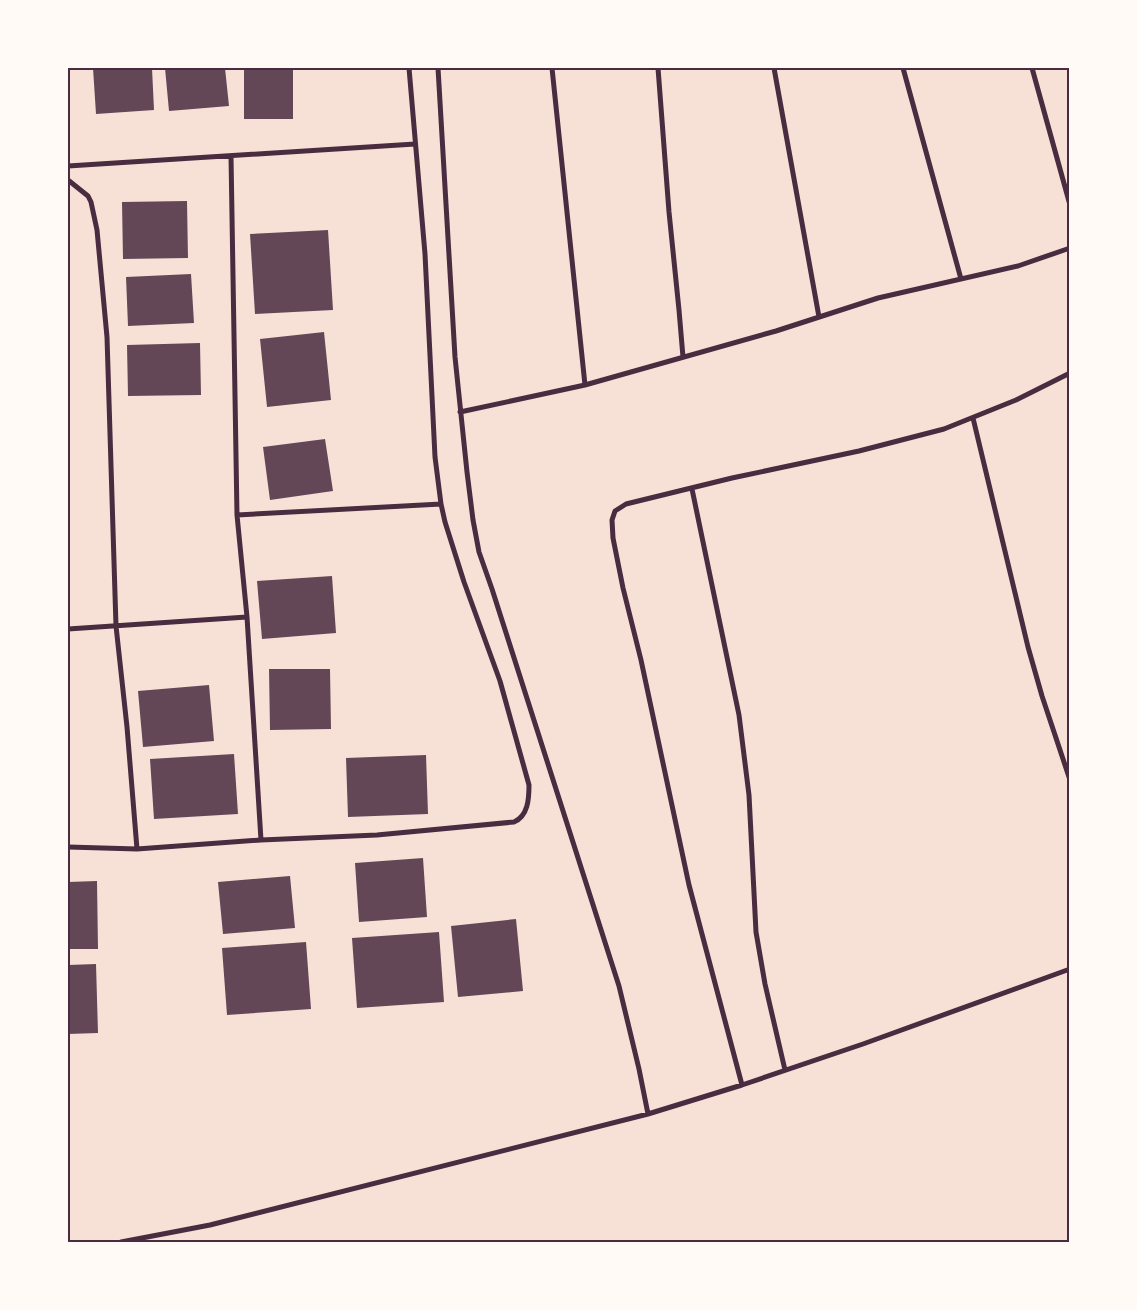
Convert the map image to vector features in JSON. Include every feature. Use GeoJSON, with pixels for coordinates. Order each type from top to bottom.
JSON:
{"type":"FeatureCollection","features":[{"type":"Feature","properties":{"kind":"street"},"geometry":{"type":"LineString","coordinates":[[68,847],[137,849],[260,840],[377,835],[478,827],[514,822],[520,820],[524,814],[529,799],[529,785],[500,681],[464,582],[441,504],[434,457],[426,254],[409,68]]}},
{"type":"Feature","properties":{"kind":"street"},"geometry":{"type":"LineString","coordinates":[[438,68],[455,357],[472,520],[479,552],[619,986],[648,1114]]}},
{"type":"Feature","properties":{"kind":"street"},"geometry":{"type":"LineString","coordinates":[[552,68],[585,385]]}},
{"type":"Feature","properties":{"kind":"street"},"geometry":{"type":"LineString","coordinates":[[658,68],[668,212],[680,310],[683,357]]}},
{"type":"Feature","properties":{"kind":"street"},"geometry":{"type":"LineString","coordinates":[[774,68],[819,317]]}},
{"type":"Feature","properties":{"kind":"street"},"geometry":{"type":"LineString","coordinates":[[903,68],[961,279]]}},
{"type":"Feature","properties":{"kind":"street"},"geometry":{"type":"LineString","coordinates":[[1032,68],[1070,205]]}},
{"type":"Feature","properties":{"kind":"street"},"geometry":{"type":"LineString","coordinates":[[68,166],[415,144]]}},
{"type":"Feature","properties":{"kind":"street"},"geometry":{"type":"LineString","coordinates":[[231,156],[237,515],[247,617],[260,840]]}},
{"type":"Feature","properties":{"kind":"street"},"geometry":{"type":"LineString","coordinates":[[68,180],[88,196],[97,230],[107,337],[116,626],[127,726],[137,849]]}},
{"type":"Feature","properties":{"kind":"street"},"geometry":{"type":"LineString","coordinates":[[460,412],[585,385],[783,329],[878,298],[1018,266],[1070,248]]}},
{"type":"Feature","properties":{"kind":"street"},"geometry":{"type":"LineString","coordinates":[[742,1085],[689,885],[641,660],[623,588],[613,538],[612,520],[616,511],[621,507],[692,488],[859,451],[944,429],[1016,400],[1070,373]]}},
{"type":"Feature","properties":{"kind":"street"},"geometry":{"type":"LineString","coordinates":[[973,418],[1028,647],[1070,780]]}},
{"type":"Feature","properties":{"kind":"street"},"geometry":{"type":"LineString","coordinates":[[692,488],[739,716],[749,795],[756,932],[765,984],[785,1070]]}},
{"type":"Feature","properties":{"kind":"street"},"geometry":{"type":"LineString","coordinates":[[237,515],[441,504]]}},
{"type":"Feature","properties":{"kind":"street"},"geometry":{"type":"LineString","coordinates":[[68,629],[247,617]]}},
{"type":"Feature","properties":{"kind":"street"},"geometry":{"type":"LineString","coordinates":[[121,1242],[210,1225],[648,1114],[742,1085],[863,1044],[1070,969]]}},
{"type":"Feature","properties":{"kind":"building"},"geometry":{"type":"Polygon","coordinates":[[[93,68],[152,68],[154,110],[96,114],[93,68]]]}},
{"type":"Feature","properties":{"kind":"building"},"geometry":{"type":"Polygon","coordinates":[[[165,68],[225,68],[229,106],[169,111],[165,68]]]}},
{"type":"Feature","properties":{"kind":"building"},"geometry":{"type":"Polygon","coordinates":[[[244,68],[293,68],[293,119],[244,119],[244,68]]]}},
{"type":"Feature","properties":{"kind":"building"},"geometry":{"type":"Polygon","coordinates":[[[187,201],[188,258],[123,259],[122,202],[187,201]]]}},
{"type":"Feature","properties":{"kind":"building"},"geometry":{"type":"Polygon","coordinates":[[[328,230],[333,310],[255,314],[250,234],[328,230]]]}},
{"type":"Feature","properties":{"kind":"building"},"geometry":{"type":"Polygon","coordinates":[[[191,274],[194,323],[128,326],[126,277],[191,274]]]}},
{"type":"Feature","properties":{"kind":"building"},"geometry":{"type":"Polygon","coordinates":[[[324,332],[331,400],[267,407],[260,339],[324,332]]]}},
{"type":"Feature","properties":{"kind":"building"},"geometry":{"type":"Polygon","coordinates":[[[200,343],[201,395],[128,396],[127,345],[200,343]]]}},
{"type":"Feature","properties":{"kind":"building"},"geometry":{"type":"Polygon","coordinates":[[[325,439],[333,491],[270,500],[263,447],[325,439]]]}},
{"type":"Feature","properties":{"kind":"building"},"geometry":{"type":"Polygon","coordinates":[[[332,576],[336,633],[262,639],[257,581],[332,576]]]}},
{"type":"Feature","properties":{"kind":"building"},"geometry":{"type":"Polygon","coordinates":[[[269,669],[330,669],[331,729],[270,730],[269,669]]]}},
{"type":"Feature","properties":{"kind":"building"},"geometry":{"type":"Polygon","coordinates":[[[209,685],[214,741],[143,747],[138,691],[209,685]]]}},
{"type":"Feature","properties":{"kind":"building"},"geometry":{"type":"Polygon","coordinates":[[[234,754],[238,814],[154,819],[150,759],[234,754]]]}},
{"type":"Feature","properties":{"kind":"building"},"geometry":{"type":"Polygon","coordinates":[[[426,755],[428,814],[348,817],[346,758],[426,755]]]}},
{"type":"Feature","properties":{"kind":"building"},"geometry":{"type":"Polygon","coordinates":[[[423,858],[427,917],[359,922],[355,863],[423,858]]]}},
{"type":"Feature","properties":{"kind":"building"},"geometry":{"type":"Polygon","coordinates":[[[290,876],[295,928],[223,934],[218,882],[290,876]]]}},
{"type":"Feature","properties":{"kind":"building"},"geometry":{"type":"Polygon","coordinates":[[[97,881],[98,949],[68,949],[68,882],[97,881]]]}},
{"type":"Feature","properties":{"kind":"building"},"geometry":{"type":"Polygon","coordinates":[[[516,919],[523,991],[458,997],[451,926],[516,919]]]}},
{"type":"Feature","properties":{"kind":"building"},"geometry":{"type":"Polygon","coordinates":[[[439,932],[444,1002],[357,1008],[352,938],[439,932]]]}},
{"type":"Feature","properties":{"kind":"building"},"geometry":{"type":"Polygon","coordinates":[[[306,942],[311,1009],[227,1015],[222,948],[306,942]]]}},
{"type":"Feature","properties":{"kind":"building"},"geometry":{"type":"Polygon","coordinates":[[[96,964],[98,1033],[68,1034],[68,965],[96,964]]]}}]}
